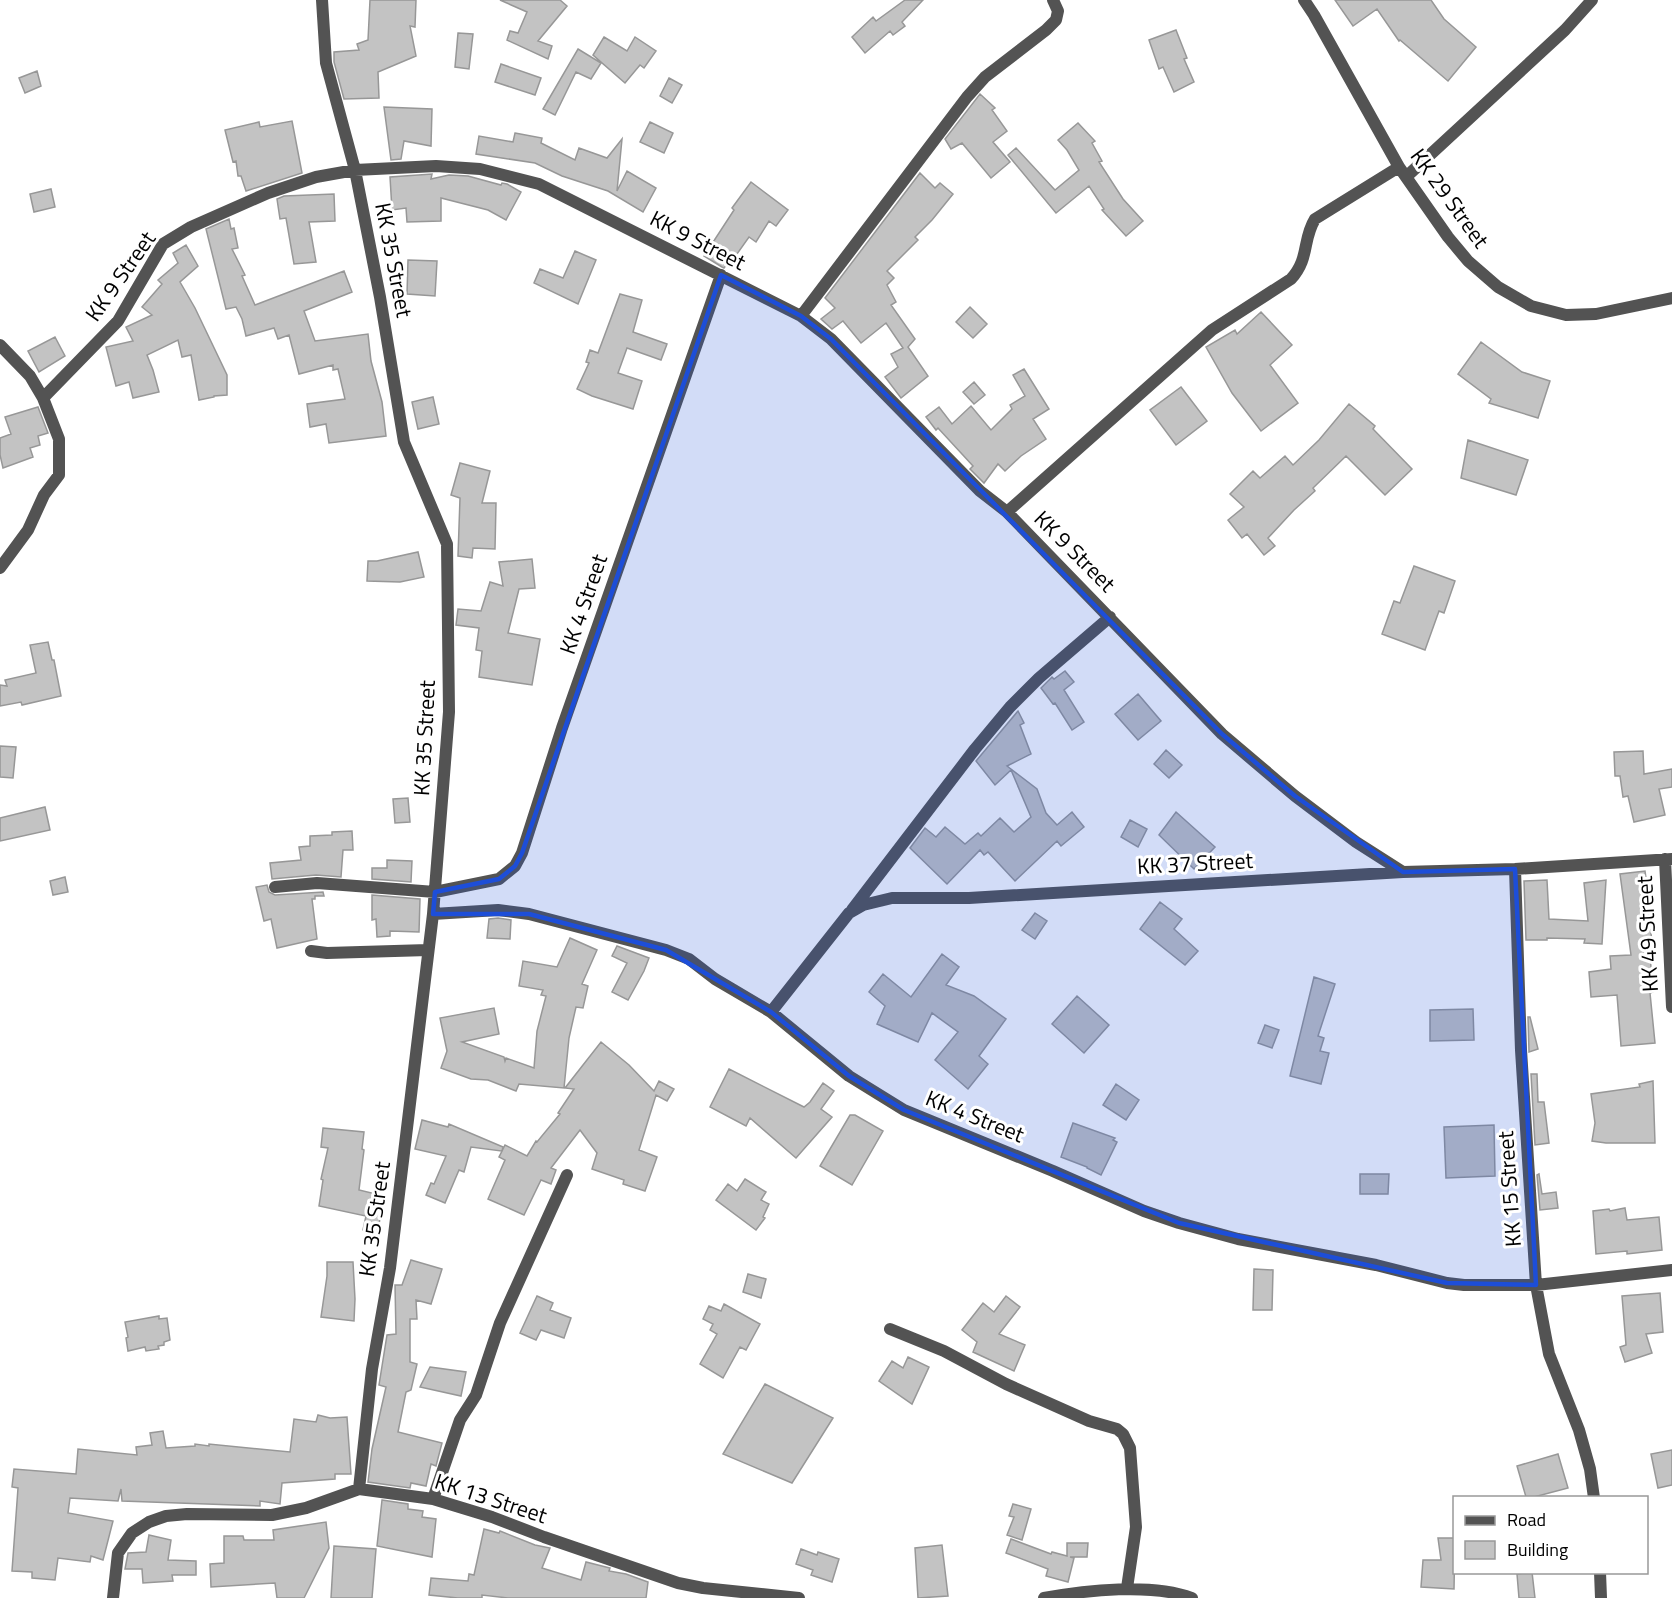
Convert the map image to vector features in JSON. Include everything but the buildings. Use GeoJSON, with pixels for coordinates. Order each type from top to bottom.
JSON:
{"type":"FeatureCollection","features":[{"type":"Feature","properties":{"kind":"street","name":"KK 35 Street"},"geometry":{"type":"LineString","coordinates":[[322,0],[326,63],[355,170],[381,297],[404,442],[447,544],[449,712],[433,914],[390,1268],[372,1369],[359,1490]]}},
{"type":"Feature","properties":{"kind":"street"},"geometry":{"type":"LineString","coordinates":[[801,316],[967,97],[985,77],[1056,20],[1058,11],[1053,0]]}},
{"type":"Feature","properties":{"kind":"street","name":"KK 29 Street"},"geometry":{"type":"LineString","coordinates":[[1304,0],[1402,172],[1468,261],[1498,287],[1532,306],[1566,315],[1596,314],[1672,298]]}},
{"type":"Feature","properties":{"kind":"street"},"geometry":{"type":"LineString","coordinates":[[1007,512],[1212,330],[1291,279],[1300,269],[1305,256],[1309,228],[1315,219],[1402,172],[1565,30],[1592,0]]}},
{"type":"Feature","properties":{"kind":"street","name":"KK 9 Street"},"geometry":{"type":"LineString","coordinates":[[43,398],[118,321],[163,244],[191,227],[268,193],[316,177],[355,170],[436,166],[480,169],[539,184],[801,316],[831,339],[980,491],[1007,512],[1164,676],[1230,741],[1295,796],[1356,842],[1403,872]]}},
{"type":"Feature","properties":{"kind":"street","name":"KK 4 Street"},"geometry":{"type":"LineString","coordinates":[[274,887],[317,883],[435,892],[499,879],[515,866],[522,853],[562,729],[721,275]]}},
{"type":"Feature","properties":{"kind":"street"},"geometry":{"type":"LineString","coordinates":[[0,345],[30,376],[43,398],[59,439],[59,474],[44,495],[28,530],[0,568]]}},
{"type":"Feature","properties":{"kind":"street"},"geometry":{"type":"LineString","coordinates":[[849,913],[1010,707],[1039,678],[1110,617]]}},
{"type":"Feature","properties":{"kind":"street","name":"KK 37 Street"},"geometry":{"type":"LineString","coordinates":[[771,1012],[849,913],[863,905],[892,898],[969,898],[1668,859]]}},
{"type":"Feature","properties":{"kind":"street","name":"KK 49 Street"},"geometry":{"type":"LineString","coordinates":[[1668,859],[1672,1007]]}},
{"type":"Feature","properties":{"kind":"street","name":"KK 15 Street"},"geometry":{"type":"LineString","coordinates":[[1515,869],[1521,1050],[1536,1285],[1549,1354],[1579,1430],[1590,1469],[1594,1496]]}},
{"type":"Feature","properties":{"kind":"street","name":"KK 4 Street"},"geometry":{"type":"LineString","coordinates":[[433,914],[498,910],[529,914],[666,950],[689,960],[715,979],[771,1012],[849,1076],[904,1110],[1152,1214],[1179,1223],[1238,1239],[1376,1265],[1447,1283],[1479,1286],[1536,1285],[1672,1270]]}},
{"type":"Feature","properties":{"kind":"street"},"geometry":{"type":"LineString","coordinates":[[311,951],[327,953],[428,950]]}},
{"type":"Feature","properties":{"kind":"street"},"geometry":{"type":"LineString","coordinates":[[433,1499],[460,1420],[476,1395],[500,1323],[567,1176]]}},
{"type":"Feature","properties":{"kind":"street"},"geometry":{"type":"LineString","coordinates":[[890,1329],[944,1351],[1006,1384],[1089,1421],[1117,1429],[1123,1434],[1130,1448],[1136,1527],[1127,1588]]}},
{"type":"Feature","properties":{"kind":"street","name":"KK 13 Street"},"geometry":{"type":"LineString","coordinates":[[113,1598],[118,1553],[132,1533],[149,1522],[166,1516],[187,1514],[272,1515],[306,1508],[359,1490],[433,1499],[492,1516],[544,1537],[678,1583],[703,1588],[799,1598]]}},
{"type":"Feature","properties":{"kind":"street"},"geometry":{"type":"LineString","coordinates":[[1600,1574],[1601,1598]]}},
{"type":"Feature","properties":{"kind":"street"},"geometry":{"type":"LineString","coordinates":[[1044,1598],[1127,1588],[1179,1593],[1192,1598]]}},
{"type":"Feature","properties":{"kind":"highlighted area"},"geometry":{"type":"Polygon","coordinates":[[[721,275],[801,316],[831,339],[1222,734],[1295,796],[1403,872],[1515,869],[1536,1285],[1447,1283],[1179,1223],[904,1110],[849,1076],[771,1012],[666,950],[529,914],[433,914],[435,892],[499,879],[515,866],[522,853],[721,275]]]}}]}
